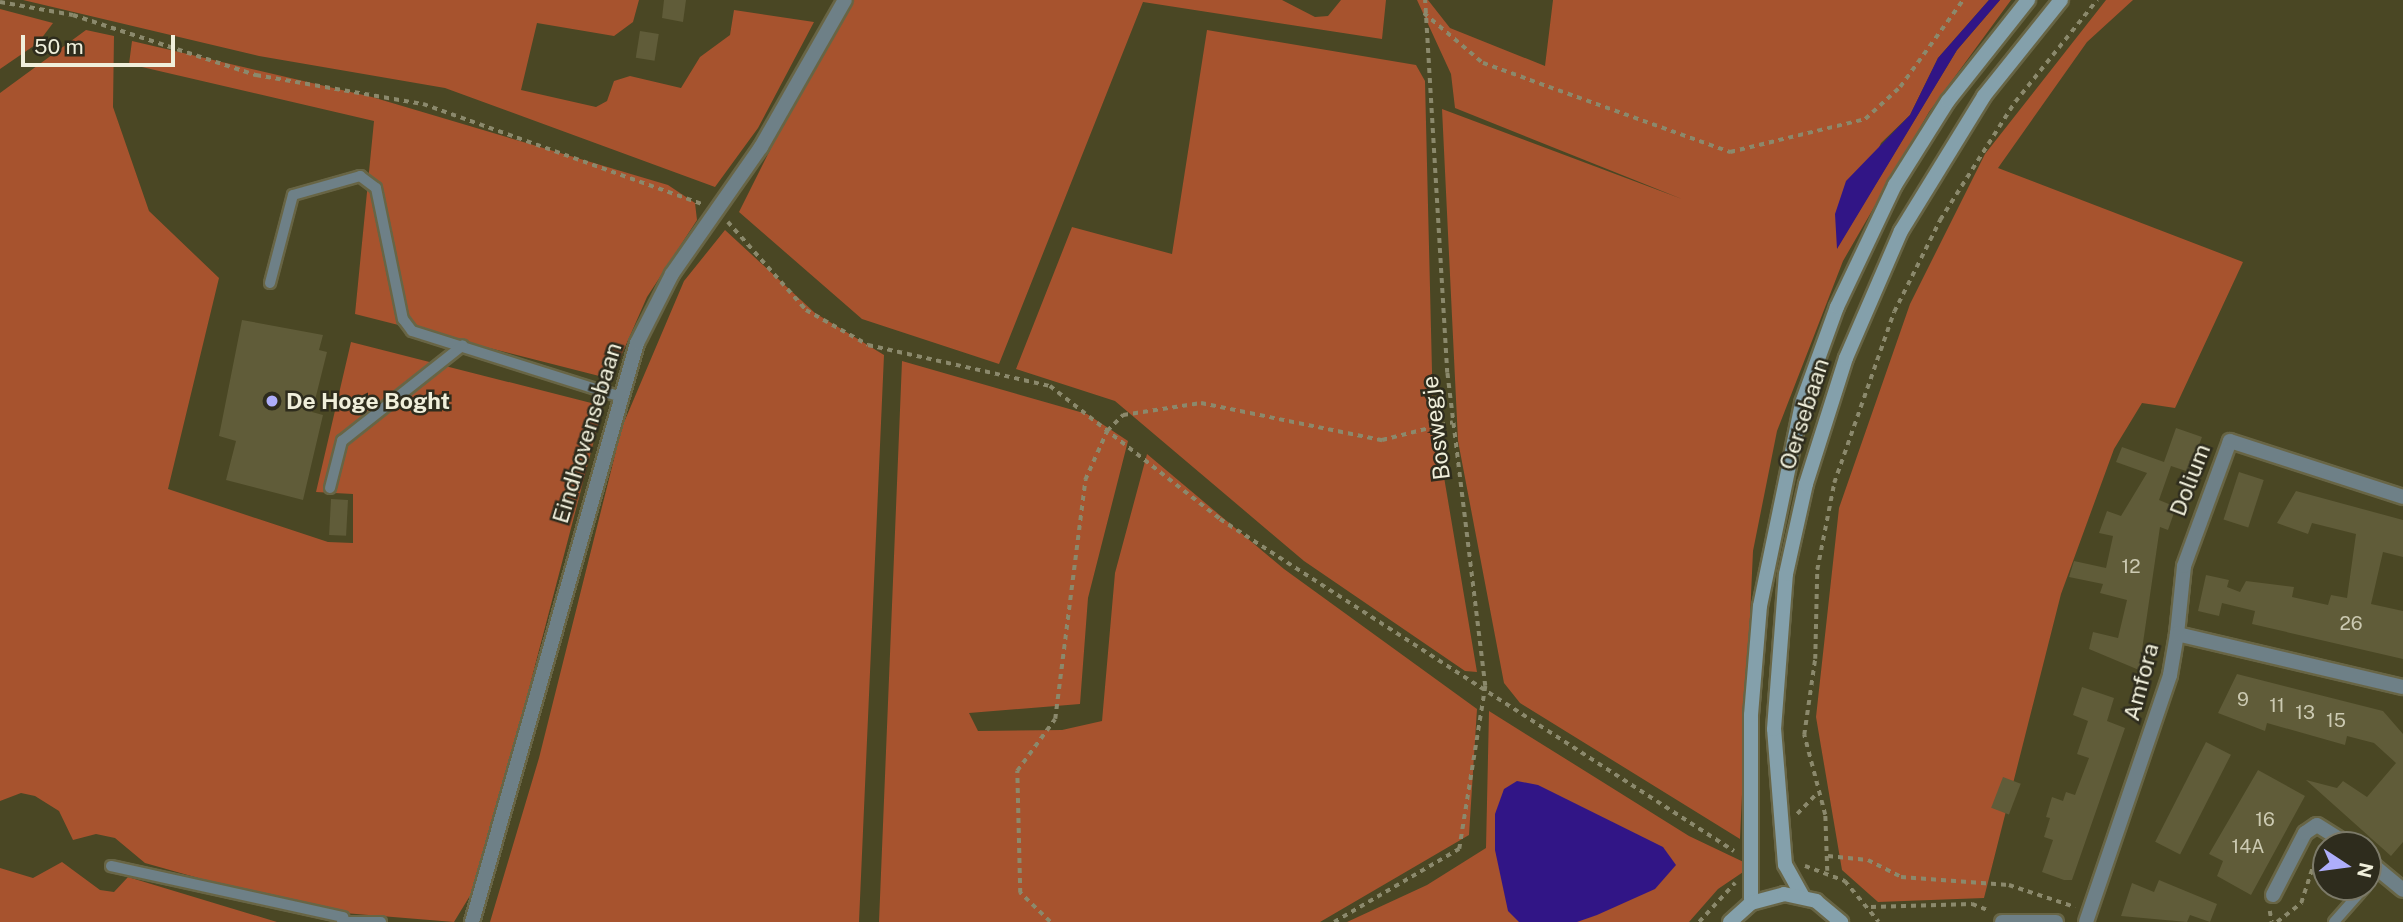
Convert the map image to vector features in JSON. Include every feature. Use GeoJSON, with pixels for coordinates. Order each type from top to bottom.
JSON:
{"type":"FeatureCollection","features":[{"type":"Feature","properties":{"kind":"main road","name":"Oersebaan"},"geometry":{"type":"LineString","coordinates":[[1751,903],[1755,873],[1750,759],[1760,606],[1802,403],[1837,307],[1895,185],[1954,93],[2028,0]]}},
{"type":"Feature","properties":{"kind":"main road","name":"Oersebaan"},"geometry":{"type":"LineString","coordinates":[[1802,897],[1785,865],[1774,729],[1786,574],[1805,484],[1846,358],[1902,231],[1984,96],[2061,0]]}},
{"type":"Feature","properties":{"kind":"main road"},"geometry":{"type":"LineString","coordinates":[[1730,922],[1751,903],[1802,897],[1841,922]]}},
{"type":"Feature","properties":{"kind":"street","name":"Eindhovensebaan"},"geometry":{"type":"LineString","coordinates":[[472,922],[618,396],[672,274],[761,147],[845,0]]}},
{"type":"Feature","properties":{"kind":"street","name":"Dolium"},"geometry":{"type":"LineString","coordinates":[[2176,634],[2184,566],[2230,441],[2403,497]]}},
{"type":"Feature","properties":{"kind":"street","name":"Amfora"},"geometry":{"type":"LineString","coordinates":[[2084,916],[2170,675],[2176,634],[2403,687]]}},
{"type":"Feature","properties":{"kind":"street"},"geometry":{"type":"LineString","coordinates":[[2273,895],[2305,833],[2317,825],[2327,831]]}},
{"type":"Feature","properties":{"kind":"street"},"geometry":{"type":"LineString","coordinates":[[2382,873],[2403,891]]}},
{"type":"Feature","properties":{"kind":"street"},"geometry":{"type":"LineString","coordinates":[[2010,921],[2056,922]]}},
{"type":"Feature","properties":{"kind":"lane"},"geometry":{"type":"LineString","coordinates":[[270,283],[293,195],[360,176],[376,188],[403,319],[412,331],[618,396]]}},
{"type":"Feature","properties":{"kind":"lane"},"geometry":{"type":"LineString","coordinates":[[330,488],[342,441],[463,345]]}},
{"type":"Feature","properties":{"kind":"lane"},"geometry":{"type":"LineString","coordinates":[[111,866],[343,920],[380,922]]}},
{"type":"Feature","properties":{"kind":"lane"},"geometry":{"type":"LineString","coordinates":[[2334,922],[2352,901]]}},
{"type":"Feature","properties":{"kind":"path","name":"Boswegje"},"geometry":{"type":"LineString","coordinates":[[1334,922],[1459,849],[1485,686],[1453,422],[1425,0]]}},
{"type":"Feature","properties":{"kind":"path"},"geometry":{"type":"LineString","coordinates":[[1424,13],[1483,63],[1730,152],[1865,119],[1900,87],[1963,0]]}},
{"type":"Feature","properties":{"kind":"path"},"geometry":{"type":"LineString","coordinates":[[1879,922],[1871,907],[1827,872],[1825,815],[1804,735],[1815,659],[1816,570],[1835,483],[1894,313],[1940,220],[2015,102],[2097,0]]}},
{"type":"Feature","properties":{"kind":"path"},"geometry":{"type":"LineString","coordinates":[[0,2],[73,15],[256,75],[423,104],[717,210],[806,310],[868,345],[1050,386],[1220,519],[1485,686],[1730,847],[1755,873],[1723,892],[1699,922]]}},
{"type":"Feature","properties":{"kind":"path"},"geometry":{"type":"LineString","coordinates":[[1050,922],[1020,893],[1017,771],[1055,719],[1085,480],[1107,431],[1123,415],[1201,403],[1382,440],[1453,422]]}},
{"type":"Feature","properties":{"kind":"path"},"geometry":{"type":"LineString","coordinates":[[1827,855],[1868,860],[1901,877],[2008,885],[2084,916]]}},
{"type":"Feature","properties":{"kind":"path"},"geometry":{"type":"LineString","coordinates":[[2277,922],[2301,903],[2312,869]]}},
{"type":"Feature","properties":{"kind":"path"},"geometry":{"type":"LineString","coordinates":[[1871,907],[1972,904],[2010,921]]}},
{"type":"Feature","properties":{"kind":"shaded area"},"geometry":{"type":"Polygon","coordinates":[[[23,0],[639,0],[633,22],[614,36],[537,23],[521,90],[596,107],[607,101],[614,81],[630,76],[681,88],[700,57],[730,35],[734,10],[814,22],[758,128],[715,187],[445,88],[259,56],[23,0]]]}},
{"type":"Feature","properties":{"kind":"shaded area"},"geometry":{"type":"Polygon","coordinates":[[[845,0],[1282,0],[1315,17],[1328,16],[1341,0],[1386,0],[1382,39],[1143,2],[999,364],[862,319],[739,212],[845,0]]]}},
{"type":"Feature","properties":{"kind":"shaded area"},"geometry":{"type":"Polygon","coordinates":[[[1417,0],[1428,0],[1450,28],[1545,66],[1553,0],[1989,0],[1938,58],[1910,115],[1881,143],[1837,248],[1957,50],[2000,0],[2011,0],[1929,112],[1843,261],[1777,431],[1753,551],[1740,839],[1520,703],[1504,683],[1458,441],[1442,109],[1682,199],[1455,108],[1451,74],[1417,0]]]}},
{"type":"Feature","properties":{"kind":"shaded area"},"geometry":{"type":"Polygon","coordinates":[[[1989,0],[2000,0],[1957,50],[1837,249],[1835,214],[1846,181],[1910,115],[1938,58],[1989,0]]]}},
{"type":"Feature","properties":{"kind":"shaded area"},"geometry":{"type":"Polygon","coordinates":[[[2106,0],[2133,0],[2087,42],[1998,168],[2243,262],[2175,408],[2142,403],[2114,449],[2061,594],[1984,898],[1878,902],[1842,870],[1816,717],[1839,508],[1910,304],[1985,154],[2106,0]]]}},
{"type":"Feature","properties":{"kind":"shaded area"},"geometry":{"type":"Polygon","coordinates":[[[0,9],[53,23],[38,43],[0,69],[0,9]]]}},
{"type":"Feature","properties":{"kind":"shaded area"},"geometry":{"type":"Polygon","coordinates":[[[86,30],[114,36],[113,107],[149,211],[219,278],[168,489],[328,542],[353,543],[353,494],[316,492],[351,342],[603,406],[504,784],[471,894],[454,922],[344,913],[266,897],[145,863],[115,838],[96,834],[73,840],[59,811],[35,796],[21,793],[0,801],[0,93],[86,30]]]}},
{"type":"Feature","properties":{"kind":"shaded area"},"geometry":{"type":"Polygon","coordinates":[[[1207,30],[1416,65],[1425,81],[1433,412],[1477,672],[1465,671],[1304,561],[1115,401],[1016,369],[1072,227],[1172,254],[1207,30]]]}},
{"type":"Feature","properties":{"kind":"shaded area"},"geometry":{"type":"Polygon","coordinates":[[[132,41],[372,97],[668,185],[695,203],[697,220],[647,297],[611,379],[355,314],[374,121],[129,64],[132,41]]]}},
{"type":"Feature","properties":{"kind":"shaded area"},"geometry":{"type":"Polygon","coordinates":[[[725,230],[815,313],[884,355],[859,922],[490,922],[539,758],[622,427],[684,281],[725,230]]]}},
{"type":"Feature","properties":{"kind":"shaded area"},"geometry":{"type":"Polygon","coordinates":[[[902,361],[1087,414],[1128,441],[1088,598],[1080,704],[969,713],[978,731],[1062,730],[1102,721],[1115,573],[1147,454],[1284,569],[1477,709],[1469,835],[1320,922],[879,922],[902,361]]]}},
{"type":"Feature","properties":{"kind":"shaded area"},"geometry":{"type":"Polygon","coordinates":[[[1489,711],[1689,836],[1752,866],[1718,889],[1689,922],[1347,922],[1427,885],[1486,848],[1489,711]]]}},
{"type":"Feature","properties":{"kind":"shaded area"},"geometry":{"type":"Polygon","coordinates":[[[1517,781],[1538,785],[1663,847],[1676,865],[1655,889],[1597,915],[1577,922],[1519,922],[1508,911],[1495,850],[1495,814],[1504,789],[1517,781]]]}},
{"type":"Feature","properties":{"kind":"shaded area"},"geometry":{"type":"Polygon","coordinates":[[[62,862],[100,890],[114,892],[128,877],[277,922],[0,922],[0,868],[33,878],[62,862]]]}},
{"type":"Feature","properties":{"kind":"building"},"geometry":{"type":"Polygon","coordinates":[[[664,0],[686,0],[683,22],[662,18],[664,0]]]}},
{"type":"Feature","properties":{"kind":"building"},"geometry":{"type":"Polygon","coordinates":[[[640,31],[659,34],[655,61],[636,58],[640,31]]]}},
{"type":"Feature","properties":{"kind":"building","name":"De Hoge Boght"},"geometry":{"type":"Polygon","coordinates":[[[242,320],[323,335],[319,350],[327,352],[312,412],[323,415],[303,500],[226,480],[236,441],[219,436],[242,320]]]}},
{"type":"Feature","properties":{"kind":"building"},"geometry":{"type":"Polygon","coordinates":[[[2176,428],[2202,437],[2189,472],[2171,466],[2159,500],[2176,507],[2168,530],[2160,527],[2139,670],[2089,649],[2093,632],[2118,638],[2127,600],[2100,593],[2103,584],[2069,577],[2074,561],[2106,568],[2113,536],[2099,533],[2107,511],[2121,516],[2147,473],[2116,462],[2122,447],[2164,462],[2176,428]]]}},
{"type":"Feature","properties":{"kind":"building"},"geometry":{"type":"Polygon","coordinates":[[[2239,472],[2264,480],[2248,528],[2224,520],[2239,472]]]}},
{"type":"Feature","properties":{"kind":"building"},"geometry":{"type":"Polygon","coordinates":[[[2296,491],[2403,520],[2403,557],[2383,552],[2371,604],[2403,611],[2403,659],[2252,624],[2255,611],[2222,603],[2219,616],[2198,611],[2206,575],[2229,580],[2227,587],[2240,592],[2246,581],[2294,587],[2292,597],[2328,605],[2331,595],[2347,598],[2356,534],[2312,523],[2308,534],[2277,523],[2296,491]]]}},
{"type":"Feature","properties":{"kind":"building"},"geometry":{"type":"Polygon","coordinates":[[[331,499],[348,500],[346,536],[329,535],[331,499]]]}},
{"type":"Feature","properties":{"kind":"building"},"geometry":{"type":"Polygon","coordinates":[[[2237,674],[2383,711],[2403,734],[2403,842],[2391,856],[2382,848],[2382,831],[2363,831],[2306,780],[2337,788],[2343,781],[2367,797],[2396,763],[2374,743],[2347,736],[2345,745],[2267,723],[2265,731],[2218,713],[2237,674]]]}},
{"type":"Feature","properties":{"kind":"building"},"geometry":{"type":"Polygon","coordinates":[[[2082,687],[2114,698],[2107,721],[2125,728],[2072,880],[2064,880],[2042,872],[2053,840],[2044,837],[2050,818],[2046,817],[2052,797],[2063,801],[2066,792],[2075,795],[2089,758],[2077,754],[2088,721],[2073,715],[2082,687]]]}},
{"type":"Feature","properties":{"kind":"building"},"geometry":{"type":"Polygon","coordinates":[[[2206,742],[2231,755],[2180,855],[2155,842],[2206,742]]]}},
{"type":"Feature","properties":{"kind":"building"},"geometry":{"type":"Polygon","coordinates":[[[2258,770],[2305,796],[2251,895],[2217,876],[2223,861],[2209,854],[2258,770]]]}},
{"type":"Feature","properties":{"kind":"building"},"geometry":{"type":"Polygon","coordinates":[[[2003,777],[2021,784],[2009,815],[1991,808],[2003,777]]]}},
{"type":"Feature","properties":{"kind":"building"},"geometry":{"type":"Polygon","coordinates":[[[2159,880],[2217,904],[2210,922],[2190,915],[2187,922],[2121,916],[2132,883],[2154,892],[2159,880]]]}},
{"type":"Feature","properties":{"kind":"place","name":"De Hoge Boght"},"geometry":{"type":"Point","coordinates":[272,401]}}]}
